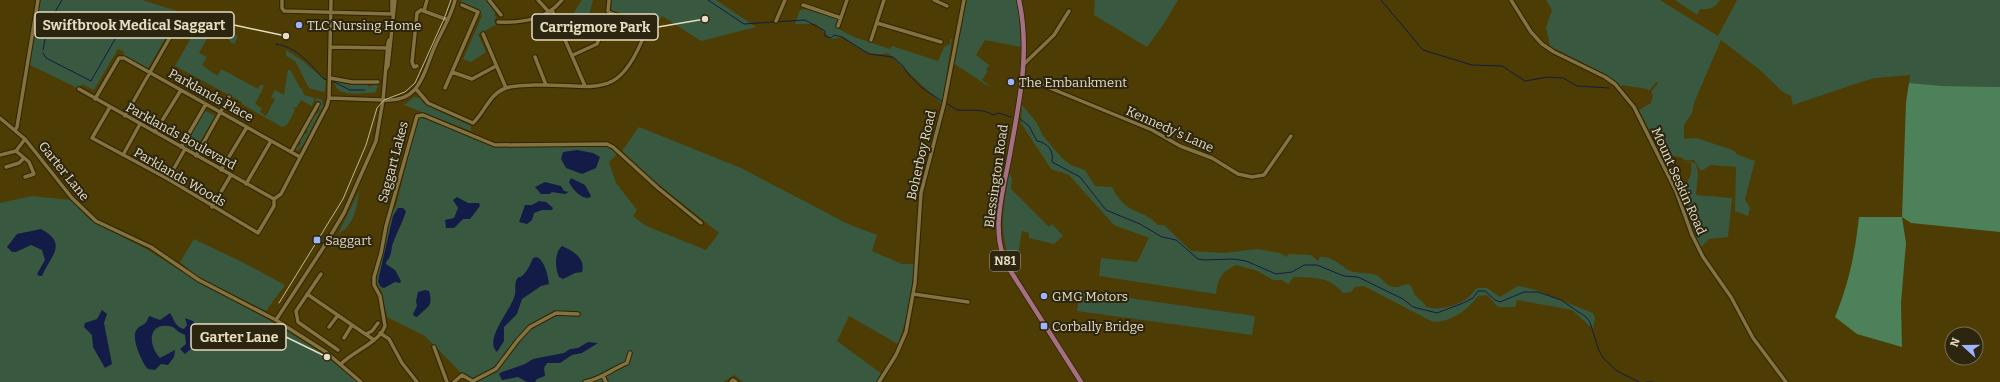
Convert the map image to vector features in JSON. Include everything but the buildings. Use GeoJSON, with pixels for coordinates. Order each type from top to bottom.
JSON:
{"type":"FeatureCollection","features":[{"type":"Feature","properties":{"kind":"main road","name":"Blessington Road"},"geometry":{"type":"LineString","coordinates":[[1019,0],[1024,28],[1022,80],[1000,213],[1000,249],[1008,267],[1081,382]]}},
{"type":"Feature","properties":{"kind":"street"},"geometry":{"type":"LineString","coordinates":[[15,130],[18,127],[38,0]]}},
{"type":"Feature","properties":{"kind":"street"},"geometry":{"type":"LineString","coordinates":[[282,0],[282,8],[284,12],[392,13]]}},
{"type":"Feature","properties":{"kind":"street"},"geometry":{"type":"LineString","coordinates":[[274,199],[279,197],[321,120],[329,98],[331,0]]}},
{"type":"Feature","properties":{"kind":"street"},"geometry":{"type":"LineString","coordinates":[[386,69],[388,66],[393,0]]}},
{"type":"Feature","properties":{"kind":"street"},"geometry":{"type":"LineString","coordinates":[[424,11],[427,0]]}},
{"type":"Feature","properties":{"kind":"street"},"geometry":{"type":"LineString","coordinates":[[329,98],[397,100],[416,89],[421,82],[455,0]]}},
{"type":"Feature","properties":{"kind":"street"},"geometry":{"type":"LineString","coordinates":[[489,0],[501,15]]}},
{"type":"Feature","properties":{"kind":"street"},"geometry":{"type":"LineString","coordinates":[[538,0],[550,11],[565,36],[586,86]]}},
{"type":"Feature","properties":{"kind":"street"},"geometry":{"type":"LineString","coordinates":[[498,22],[522,22],[550,11],[562,0]]}},
{"type":"Feature","properties":{"kind":"street"},"geometry":{"type":"LineString","coordinates":[[609,0],[608,11],[610,13],[645,24]]}},
{"type":"Feature","properties":{"kind":"street"},"geometry":{"type":"LineString","coordinates":[[776,21],[785,0]]}},
{"type":"Feature","properties":{"kind":"street"},"geometry":{"type":"LineString","coordinates":[[838,26],[847,0]]}},
{"type":"Feature","properties":{"kind":"street"},"geometry":{"type":"LineString","coordinates":[[871,40],[884,0]]}},
{"type":"Feature","properties":{"kind":"street"},"geometry":{"type":"LineString","coordinates":[[934,0],[947,6]]}},
{"type":"Feature","properties":{"kind":"street","name":"Boherboy Road"},"geometry":{"type":"LineString","coordinates":[[880,382],[896,355],[906,332],[913,294],[919,244],[920,193],[944,102],[964,0]]}},
{"type":"Feature","properties":{"kind":"street","name":"Mount Seskin Road"},"geometry":{"type":"LineString","coordinates":[[1511,0],[1531,32],[1542,44],[1554,52],[1605,77],[1615,84],[1634,108],[1676,191],[1692,235],[1703,257],[1731,297],[1752,338],[1786,382]]}},
{"type":"Feature","properties":{"kind":"street"},"geometry":{"type":"LineString","coordinates":[[445,88],[478,12],[462,5]]}},
{"type":"Feature","properties":{"kind":"street"},"geometry":{"type":"LineString","coordinates":[[803,5],[841,18]]}},
{"type":"Feature","properties":{"kind":"street"},"geometry":{"type":"LineString","coordinates":[[417,66],[414,67],[412,62],[417,12],[421,10],[448,20]]}},
{"type":"Feature","properties":{"kind":"street"},"geometry":{"type":"LineString","coordinates":[[1023,65],[1054,35],[1069,11]]}},
{"type":"Feature","properties":{"kind":"street"},"geometry":{"type":"LineString","coordinates":[[125,116],[151,73],[174,26],[180,20]]}},
{"type":"Feature","properties":{"kind":"street"},"geometry":{"type":"LineString","coordinates":[[573,55],[597,44],[606,21]]}},
{"type":"Feature","properties":{"kind":"street"},"geometry":{"type":"LineString","coordinates":[[877,23],[941,42]]}},
{"type":"Feature","properties":{"kind":"street"},"geometry":{"type":"LineString","coordinates":[[565,36],[578,30]]}},
{"type":"Feature","properties":{"kind":"street"},"geometry":{"type":"LineString","coordinates":[[483,34],[506,88]]}},
{"type":"Feature","properties":{"kind":"street"},"geometry":{"type":"LineString","coordinates":[[416,89],[428,103],[473,123],[488,101],[506,88],[546,85],[593,87],[604,85],[620,76],[631,63],[645,34]]}},
{"type":"Feature","properties":{"kind":"street"},"geometry":{"type":"LineString","coordinates":[[276,320],[331,237],[348,205],[376,141],[383,100],[389,40]]}},
{"type":"Feature","properties":{"kind":"street"},"geometry":{"type":"LineString","coordinates":[[330,47],[387,48]]}},
{"type":"Feature","properties":{"kind":"street","name":"Parklands Place"},"geometry":{"type":"LineString","coordinates":[[95,99],[118,58],[121,57],[300,157]]}},
{"type":"Feature","properties":{"kind":"street"},"geometry":{"type":"LineString","coordinates":[[535,57],[546,85]]}},
{"type":"Feature","properties":{"kind":"street"},"geometry":{"type":"LineString","coordinates":[[452,72],[472,79],[496,66]]}},
{"type":"Feature","properties":{"kind":"street"},"geometry":{"type":"LineString","coordinates":[[330,78],[352,82],[378,82]]}},
{"type":"Feature","properties":{"kind":"street","name":"Kennedy's Lane"},"geometry":{"type":"LineString","coordinates":[[1022,80],[1045,86],[1152,130],[1180,146],[1212,158],[1231,171],[1245,176],[1264,175],[1292,136]]}},
{"type":"Feature","properties":{"kind":"street"},"geometry":{"type":"LineString","coordinates":[[370,82],[370,87]]}},
{"type":"Feature","properties":{"kind":"street","name":"Parklands Boulevard"},"geometry":{"type":"LineString","coordinates":[[79,89],[110,108],[274,199]]}},
{"type":"Feature","properties":{"kind":"street"},"geometry":{"type":"LineString","coordinates":[[155,132],[181,90]]}},
{"type":"Feature","properties":{"kind":"street"},"geometry":{"type":"LineString","coordinates":[[196,156],[229,97]]}},
{"type":"Feature","properties":{"kind":"street"},"geometry":{"type":"LineString","coordinates":[[168,179],[206,104]]}},
{"type":"Feature","properties":{"kind":"street"},"geometry":{"type":"LineString","coordinates":[[290,152],[318,104]]}},
{"type":"Feature","properties":{"kind":"street","name":"Parklands Woods"},"geometry":{"type":"LineString","coordinates":[[110,108],[92,138],[168,179],[212,207],[258,233],[274,206],[274,199]]}},
{"type":"Feature","properties":{"kind":"street"},"geometry":{"type":"LineString","coordinates":[[315,109],[319,112]]}},
{"type":"Feature","properties":{"kind":"street","name":"Saggart Lakes"},"geometry":{"type":"LineString","coordinates":[[380,333],[384,330],[385,324],[379,293],[374,285],[374,277],[387,222],[417,116],[423,115],[495,145],[601,143],[613,147],[658,188],[701,223]]}},
{"type":"Feature","properties":{"kind":"street","name":"Garter Lane"},"geometry":{"type":"LineString","coordinates":[[0,118],[25,139],[72,198],[96,221],[162,253],[199,280],[276,320],[341,364],[361,382]]}},
{"type":"Feature","properties":{"kind":"street"},"geometry":{"type":"LineString","coordinates":[[123,156],[140,124]]}},
{"type":"Feature","properties":{"kind":"street"},"geometry":{"type":"LineString","coordinates":[[221,170],[247,127]]}},
{"type":"Feature","properties":{"kind":"street"},"geometry":{"type":"LineString","coordinates":[[0,155],[16,150],[25,139]]}},
{"type":"Feature","properties":{"kind":"street"},"geometry":{"type":"LineString","coordinates":[[246,184],[271,141]]}},
{"type":"Feature","properties":{"kind":"street"},"geometry":{"type":"LineString","coordinates":[[16,150],[32,166],[34,174],[24,177]]}},
{"type":"Feature","properties":{"kind":"street"},"geometry":{"type":"LineString","coordinates":[[6,167],[19,163],[24,158]]}},
{"type":"Feature","properties":{"kind":"street"},"geometry":{"type":"LineString","coordinates":[[212,207],[231,175]]}},
{"type":"Feature","properties":{"kind":"street"},"geometry":{"type":"LineString","coordinates":[[321,274],[296,311],[298,322],[338,350]]}},
{"type":"Feature","properties":{"kind":"street"},"geometry":{"type":"LineString","coordinates":[[307,294],[374,340]]}},
{"type":"Feature","properties":{"kind":"street"},"geometry":{"type":"LineString","coordinates":[[913,294],[968,302]]}},
{"type":"Feature","properties":{"kind":"street"},"geometry":{"type":"LineString","coordinates":[[454,382],[462,375],[474,381],[496,368],[530,327],[556,313],[578,314]]}},
{"type":"Feature","properties":{"kind":"street"},"geometry":{"type":"LineString","coordinates":[[329,327],[338,315]]}},
{"type":"Feature","properties":{"kind":"street"},"geometry":{"type":"LineString","coordinates":[[366,334],[372,331],[378,323]]}},
{"type":"Feature","properties":{"kind":"street"},"geometry":{"type":"LineString","coordinates":[[344,338],[352,326]]}},
{"type":"Feature","properties":{"kind":"street"},"geometry":{"type":"LineString","coordinates":[[341,364],[349,356],[363,349],[380,333],[387,336],[402,364],[417,382]]}},
{"type":"Feature","properties":{"kind":"street"},"geometry":{"type":"LineString","coordinates":[[434,347],[447,382]]}},
{"type":"Feature","properties":{"kind":"street"},"geometry":{"type":"LineString","coordinates":[[585,382],[604,376],[611,369],[627,363],[630,353]]}},
{"type":"Feature","properties":{"kind":"street"},"geometry":{"type":"LineString","coordinates":[[604,376],[606,382]]}},
{"type":"Feature","properties":{"kind":"street"},"geometry":{"type":"LineString","coordinates":[[731,382],[733,380],[736,382]]}},
{"type":"Feature","properties":{"kind":"green space"},"geometry":{"type":"Polygon","coordinates":[[[40,0],[142,0],[180,12],[149,67],[147,68],[123,55],[124,52],[118,49],[94,90],[82,84],[79,89],[28,64],[40,0]]]}},
{"type":"Feature","properties":{"kind":"green space"},"geometry":{"type":"Polygon","coordinates":[[[462,0],[488,0],[496,11],[494,15],[497,18],[494,19],[496,25],[478,34],[486,52],[471,62],[463,59],[482,16],[479,10],[461,2],[462,0]]]}},
{"type":"Feature","properties":{"kind":"green space"},"geometry":{"type":"Polygon","coordinates":[[[582,0],[593,0],[585,30],[578,28],[579,26],[573,14],[582,0]]]}},
{"type":"Feature","properties":{"kind":"green space"},"geometry":{"type":"Polygon","coordinates":[[[612,0],[716,0],[756,27],[701,41],[662,16],[655,27],[649,22],[611,10],[612,0]]]}},
{"type":"Feature","properties":{"kind":"green space"},"geometry":{"type":"Polygon","coordinates":[[[967,0],[1016,0],[1021,47],[985,40],[976,55],[989,65],[986,70],[988,71],[982,80],[993,88],[953,63],[967,0]]]}},
{"type":"Feature","properties":{"kind":"green space"},"geometry":{"type":"Polygon","coordinates":[[[1095,0],[1178,0],[1163,25],[1147,47],[1094,15],[1095,0]]]}},
{"type":"Feature","properties":{"kind":"green space"},"geometry":{"type":"Polygon","coordinates":[[[1546,0],[1660,0],[1718,36],[1737,0],[2000,0],[2000,87],[1943,86],[1909,83],[1910,75],[1875,78],[1793,105],[1791,96],[1783,92],[1760,70],[1721,40],[1694,103],[1692,113],[1684,125],[1684,139],[1697,138],[1735,151],[1736,154],[1755,161],[1745,199],[1750,208],[1748,216],[1735,211],[1736,167],[1711,165],[1701,171],[1694,160],[1684,160],[1683,158],[1666,154],[1662,155],[1639,110],[1651,103],[1653,95],[1651,92],[1658,83],[1656,82],[1649,91],[1647,89],[1622,85],[1620,89],[1596,70],[1550,46],[1546,27],[1552,10],[1546,0]]]}},
{"type":"Feature","properties":{"kind":"green space"},"geometry":{"type":"Polygon","coordinates":[[[1675,0],[1720,0],[1712,8],[1700,9],[1697,15],[1675,0]]]}},
{"type":"Feature","properties":{"kind":"green space"},"geometry":{"type":"Polygon","coordinates":[[[805,9],[837,19],[838,21],[835,27],[854,37],[890,49],[892,46],[938,61],[944,47],[950,44],[950,39],[952,39],[942,104],[888,53],[875,54],[864,51],[843,37],[831,39],[816,24],[795,24],[800,10],[805,9]]]}},
{"type":"Feature","properties":{"kind":"green space"},"geometry":{"type":"Polygon","coordinates":[[[200,22],[238,36],[234,44],[230,42],[228,35],[221,33],[218,29],[212,29],[207,26],[204,32],[209,35],[199,53],[207,57],[202,65],[217,76],[221,70],[258,89],[261,84],[264,86],[255,104],[262,108],[260,112],[266,116],[275,99],[271,97],[275,90],[284,95],[288,69],[291,71],[304,95],[315,98],[312,106],[301,100],[297,107],[293,108],[295,110],[287,125],[282,127],[242,104],[242,102],[175,66],[200,22]]]}},
{"type":"Feature","properties":{"kind":"green space"},"geometry":{"type":"Polygon","coordinates":[[[286,50],[303,61],[326,81],[325,90],[323,92],[309,88],[295,61],[286,56],[286,50]]]}},
{"type":"Feature","properties":{"kind":"green space"},"geometry":{"type":"Polygon","coordinates":[[[334,81],[351,85],[367,84],[369,87],[378,83],[376,92],[355,94],[339,90],[334,81]]]}},
{"type":"Feature","properties":{"kind":"green space"},"geometry":{"type":"Polygon","coordinates":[[[1909,83],[1943,86],[2000,87],[2000,232],[1911,223],[1902,217],[1906,102],[1909,83]]]}},
{"type":"Feature","properties":{"kind":"green space"},"geometry":{"type":"Polygon","coordinates":[[[414,97],[420,98],[424,104],[471,126],[471,131],[404,105],[414,97]]]}},
{"type":"Feature","properties":{"kind":"green space"},"geometry":{"type":"Polygon","coordinates":[[[316,98],[322,100],[323,106],[303,145],[298,150],[294,149],[296,145],[298,147],[301,143],[298,142],[303,133],[306,134],[308,131],[305,129],[314,114],[320,111],[316,98]]]}},
{"type":"Feature","properties":{"kind":"green space"},"geometry":{"type":"Polygon","coordinates":[[[1022,105],[1037,123],[1043,136],[1061,157],[1071,165],[1085,170],[1095,186],[1112,187],[1123,203],[1152,219],[1158,225],[1164,225],[1191,251],[1224,253],[1257,249],[1280,253],[1286,257],[1289,254],[1311,255],[1318,261],[1320,257],[1324,257],[1335,261],[1348,270],[1376,275],[1391,287],[1409,284],[1414,293],[1426,307],[1431,308],[1447,307],[1462,302],[1477,288],[1487,288],[1500,297],[1518,286],[1533,289],[1593,313],[1595,318],[1593,329],[1572,310],[1517,300],[1515,307],[1498,307],[1487,295],[1478,296],[1469,306],[1453,317],[1446,320],[1433,322],[1364,286],[1355,287],[1351,292],[1343,293],[1332,283],[1321,279],[1294,277],[1288,284],[1282,280],[1273,280],[1258,271],[1236,265],[1227,270],[1221,276],[1216,294],[1099,276],[1101,258],[1137,262],[1149,238],[1114,225],[1069,175],[1051,169],[1021,123],[1022,105]]]}},
{"type":"Feature","properties":{"kind":"green space"},"geometry":{"type":"Polygon","coordinates":[[[204,110],[215,116],[194,152],[184,146],[204,110]]]}},
{"type":"Feature","properties":{"kind":"green space"},"geometry":{"type":"Polygon","coordinates":[[[418,117],[427,118],[497,147],[596,144],[607,146],[617,154],[609,162],[616,183],[637,210],[633,216],[646,226],[706,250],[719,233],[658,184],[622,151],[639,127],[741,168],[848,224],[877,235],[872,251],[902,264],[915,264],[907,316],[898,344],[849,316],[837,341],[882,374],[877,382],[743,382],[734,375],[723,382],[470,382],[425,336],[387,317],[382,292],[376,282],[392,212],[396,206],[418,117]]]}},
{"type":"Feature","properties":{"kind":"green space"},"geometry":{"type":"Polygon","coordinates":[[[1690,161],[1696,164],[1698,173],[1696,195],[1732,198],[1728,237],[1709,239],[1701,247],[1699,245],[1686,215],[1678,190],[1685,184],[1691,175],[1691,162],[1682,162],[1690,161]]]}},
{"type":"Feature","properties":{"kind":"green space"},"geometry":{"type":"Polygon","coordinates":[[[1009,173],[1012,179],[1011,189],[1049,227],[1052,224],[1063,236],[1054,244],[1029,238],[1029,233],[1022,231],[1015,269],[1005,245],[1003,233],[1004,210],[1009,173]]]}},
{"type":"Feature","properties":{"kind":"green space"},"geometry":{"type":"Polygon","coordinates":[[[359,191],[354,216],[348,226],[338,234],[359,191]]]}},
{"type":"Feature","properties":{"kind":"green space"},"geometry":{"type":"Polygon","coordinates":[[[32,196],[71,200],[90,220],[148,250],[195,280],[251,309],[317,350],[359,382],[0,382],[0,203],[32,196]]]}},
{"type":"Feature","properties":{"kind":"green space"},"geometry":{"type":"Polygon","coordinates":[[[1859,217],[1902,217],[1906,243],[1901,303],[1902,347],[1857,334],[1835,317],[1851,268],[1859,217]]]}},
{"type":"Feature","properties":{"kind":"green space"},"geometry":{"type":"Polygon","coordinates":[[[194,239],[285,285],[266,311],[199,278],[180,262],[194,239]]]}},
{"type":"Feature","properties":{"kind":"green space"},"geometry":{"type":"Polygon","coordinates":[[[1080,291],[1255,316],[1252,335],[1077,311],[1080,291]]]}},
{"type":"Feature","properties":{"kind":"water"},"geometry":{"type":"Polygon","coordinates":[[[577,150],[593,153],[600,157],[596,168],[582,174],[566,168],[561,159],[563,152],[577,150]]]}},
{"type":"Feature","properties":{"kind":"water"},"geometry":{"type":"Polygon","coordinates":[[[571,178],[585,185],[591,196],[589,198],[583,197],[575,191],[569,182],[571,178]]]}},
{"type":"Feature","properties":{"kind":"water"},"geometry":{"type":"Polygon","coordinates":[[[545,182],[561,186],[564,191],[569,192],[565,194],[552,192],[550,194],[541,194],[535,187],[545,182]]]}},
{"type":"Feature","properties":{"kind":"water"},"geometry":{"type":"Polygon","coordinates":[[[457,197],[468,203],[479,203],[480,206],[470,219],[463,219],[454,228],[446,228],[445,220],[454,218],[458,208],[453,200],[457,197]]]}},
{"type":"Feature","properties":{"kind":"water"},"geometry":{"type":"Polygon","coordinates":[[[539,201],[546,202],[553,208],[552,210],[542,210],[534,213],[532,220],[527,224],[519,222],[525,205],[532,205],[539,201]]]}},
{"type":"Feature","properties":{"kind":"water"},"geometry":{"type":"Polygon","coordinates":[[[398,208],[403,208],[406,211],[392,245],[390,257],[386,264],[395,270],[401,281],[400,283],[395,282],[384,288],[381,287],[378,282],[379,276],[393,216],[398,208]]]}},
{"type":"Feature","properties":{"kind":"water"},"geometry":{"type":"Polygon","coordinates":[[[41,229],[54,240],[56,245],[53,256],[42,276],[39,276],[37,274],[45,260],[42,250],[31,245],[16,252],[12,252],[7,247],[17,234],[41,229]]]}},
{"type":"Feature","properties":{"kind":"water"},"geometry":{"type":"Polygon","coordinates":[[[562,246],[578,256],[583,267],[582,272],[575,273],[563,279],[559,277],[556,265],[556,257],[562,246]]]}},
{"type":"Feature","properties":{"kind":"water"},"geometry":{"type":"Polygon","coordinates":[[[537,257],[544,265],[549,284],[541,286],[522,299],[517,314],[504,327],[504,341],[497,352],[493,340],[513,301],[516,281],[518,277],[522,276],[526,272],[533,258],[537,257]]]}},
{"type":"Feature","properties":{"kind":"water"},"geometry":{"type":"Polygon","coordinates":[[[425,290],[429,291],[430,304],[417,317],[414,316],[413,314],[417,306],[416,301],[418,292],[425,290]]]}},
{"type":"Feature","properties":{"kind":"water"},"geometry":{"type":"Polygon","coordinates":[[[102,310],[107,314],[104,323],[112,364],[105,368],[93,347],[92,335],[84,327],[85,323],[97,319],[102,310]]]}},
{"type":"Feature","properties":{"kind":"water"},"geometry":{"type":"Polygon","coordinates":[[[170,313],[177,325],[181,328],[184,329],[187,325],[185,318],[193,321],[198,329],[198,335],[203,336],[199,347],[193,347],[185,354],[180,349],[186,344],[185,335],[173,327],[159,327],[154,330],[152,335],[153,346],[156,352],[160,358],[175,350],[174,357],[168,365],[161,364],[155,370],[148,369],[138,350],[135,333],[139,327],[145,323],[149,316],[160,320],[170,313]]]}},
{"type":"Feature","properties":{"kind":"water"},"geometry":{"type":"Polygon","coordinates":[[[588,342],[598,343],[582,353],[572,355],[560,363],[547,363],[544,368],[545,376],[537,379],[535,382],[527,382],[518,377],[502,380],[499,374],[525,364],[533,359],[564,353],[570,349],[578,348],[588,342]]]}},
{"type":"Feature","properties":{"kind":"waterway"},"geometry":{"type":"LineString","coordinates":[[43,50],[46,34],[54,22],[55,12],[62,0]]}},
{"type":"Feature","properties":{"kind":"waterway"},"geometry":{"type":"LineString","coordinates":[[708,0],[744,24],[805,20],[825,31],[825,36],[831,38],[834,35],[842,37],[869,54],[893,57],[921,87],[943,102]]}},
{"type":"Feature","properties":{"kind":"waterway"},"geometry":{"type":"LineString","coordinates":[[1381,0],[1423,50],[1472,65],[1502,66],[1525,81],[1548,77],[1563,78],[1577,86],[1609,88]]}},
{"type":"Feature","properties":{"kind":"waterway"},"geometry":{"type":"LineString","coordinates":[[43,53],[46,58],[91,81],[126,20]]}},
{"type":"Feature","properties":{"kind":"waterway"},"geometry":{"type":"LineString","coordinates":[[276,44],[297,52],[324,79],[327,80]]}},
{"type":"Feature","properties":{"kind":"waterway"},"geometry":{"type":"LineString","coordinates":[[334,82],[350,90],[365,90]]}},
{"type":"Feature","properties":{"kind":"waterway"},"geometry":{"type":"LineString","coordinates":[[946,103],[957,110],[985,111],[993,115],[999,113],[1011,117]]}},
{"type":"Feature","properties":{"kind":"waterway"},"geometry":{"type":"LineString","coordinates":[[1020,119],[1029,126],[1037,141],[1049,148],[1052,154],[1052,162],[1080,177],[1106,210],[1140,224],[1162,237],[1176,240],[1198,259],[1233,259],[1246,261],[1276,274],[1292,272],[1304,265],[1317,265],[1344,276],[1358,277],[1403,299],[1413,307],[1437,313],[1473,298],[1478,291],[1485,291],[1495,300],[1500,302],[1524,292],[1538,292],[1561,300],[1586,317],[1590,322],[1599,351],[1605,360],[1617,371],[1639,382]]}},
{"type":"Feature","properties":{"kind":"waterway"},"geometry":{"type":"LineString","coordinates":[[1646,382],[1653,382]]}},
{"type":"Feature","properties":{"kind":"tram line"},"geometry":{"type":"LineString","coordinates":[[279,303],[343,199],[366,145],[377,108],[384,100],[405,92],[415,83],[451,0]]}},
{"type":"Feature","properties":{"kind":"place","name":"Carrigmore Park"},"geometry":{"type":"Point","coordinates":[705,19]}},
{"type":"Feature","properties":{"kind":"place","name":"TLC Nursing Home"},"geometry":{"type":"Point","coordinates":[299,25]}},
{"type":"Feature","properties":{"kind":"place","name":"Swiftbrook Medical Saggart"},"geometry":{"type":"Point","coordinates":[286,36]}},
{"type":"Feature","properties":{"kind":"place","name":"The Embankment"},"geometry":{"type":"Point","coordinates":[1011,82]}},
{"type":"Feature","properties":{"kind":"place","name":"Saggart"},"geometry":{"type":"Point","coordinates":[317,240]}},
{"type":"Feature","properties":{"kind":"place","name":"GMG Motors"},"geometry":{"type":"Point","coordinates":[1044,296]}},
{"type":"Feature","properties":{"kind":"place","name":"Corbally Bridge"},"geometry":{"type":"Point","coordinates":[1044,326]}},
{"type":"Feature","properties":{"kind":"place","name":"Garter Lane"},"geometry":{"type":"Point","coordinates":[327,357]}}]}
